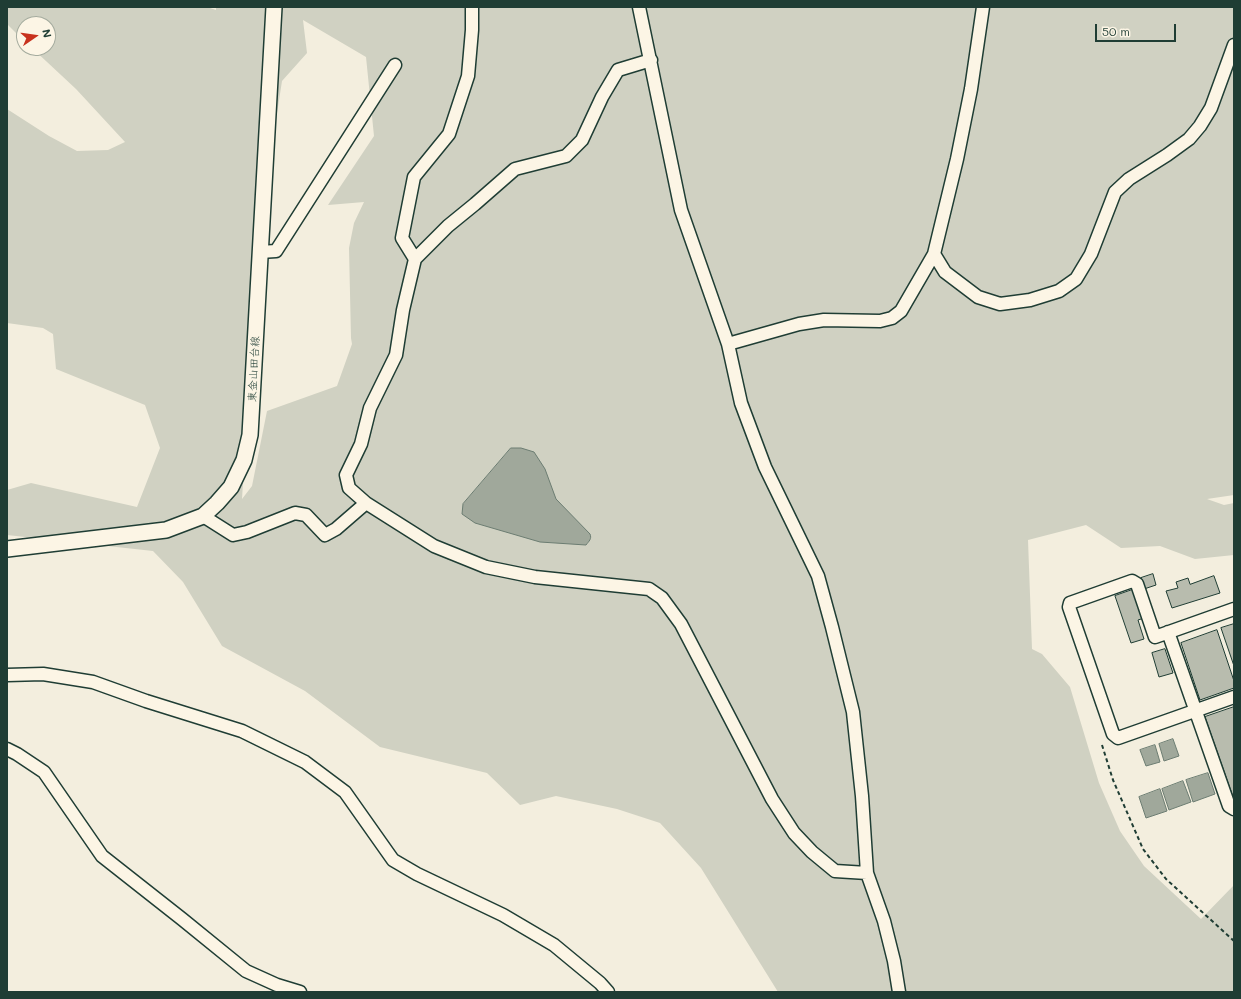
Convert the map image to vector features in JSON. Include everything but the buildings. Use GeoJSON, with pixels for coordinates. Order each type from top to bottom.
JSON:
{"type":"FeatureCollection","features":[{"type":"Feature","properties":{"kind":"main road","name":"東金山田台線"},"geometry":{"type":"LineString","coordinates":[[7,550],[166,530],[203,516],[231,487],[244,460],[250,435],[274,7]]}},
{"type":"Feature","properties":{"kind":"street"},"geometry":{"type":"LineString","coordinates":[[415,259],[402,238],[414,177],[449,134],[468,76],[472,30],[472,7]]}},
{"type":"Feature","properties":{"kind":"street"},"geometry":{"type":"LineString","coordinates":[[639,7],[681,210],[728,344],[744,410],[765,467],[818,576],[832,627],[854,712],[862,796],[867,874],[884,921],[894,961],[899,992]]}},
{"type":"Feature","properties":{"kind":"street"},"geometry":{"type":"LineString","coordinates":[[728,344],[799,324],[824,320],[880,321],[892,318],[901,311],[934,254],[971,89],[983,7]]}},
{"type":"Feature","properties":{"kind":"street"},"geometry":{"type":"LineString","coordinates":[[934,254],[945,272],[978,296],[1000,304],[1030,300],[1060,291],[1076,280],[1091,254],[1116,192],[1129,178],[1167,155],[1189,139],[1200,126],[1211,108],[1234,45]]}},
{"type":"Feature","properties":{"kind":"street"},"geometry":{"type":"LineString","coordinates":[[651,60],[618,70],[602,97],[582,140],[566,156],[515,169],[448,226],[415,259],[403,310],[396,355],[370,408],[362,444],[346,475],[349,488],[366,503],[434,546],[486,567],[535,577],[649,589],[662,598],[681,624],[772,799],[794,833],[812,852],[835,870],[867,874]]}},
{"type":"Feature","properties":{"kind":"street"},"geometry":{"type":"LineString","coordinates":[[260,252],[276,251],[395,65]]}},
{"type":"Feature","properties":{"kind":"street"},"geometry":{"type":"LineString","coordinates":[[203,516],[233,535],[247,532],[294,513],[306,515],[325,535],[336,529],[366,503]]}},
{"type":"Feature","properties":{"kind":"street"},"geometry":{"type":"LineString","coordinates":[[1234,609],[1155,637],[1137,584],[1132,581],[1070,603],[1069,607],[1113,734],[1118,738],[1234,697]]}},
{"type":"Feature","properties":{"kind":"street"},"geometry":{"type":"LineString","coordinates":[[1168,632],[1229,806],[1234,809]]}},
{"type":"Feature","properties":{"kind":"street"},"geometry":{"type":"LineString","coordinates":[[7,675],[43,674],[93,682],[146,701],[242,731],[305,762],[345,792],[393,860],[417,874],[503,915],[554,946],[600,983],[608,992]]}},
{"type":"Feature","properties":{"kind":"street"},"geometry":{"type":"LineString","coordinates":[[7,749],[44,772],[102,856],[246,971],[277,985],[300,992]]}},
{"type":"Feature","properties":{"kind":"path"},"geometry":{"type":"LineString","coordinates":[[1102,746],[1113,780],[1143,849],[1166,879],[1234,941]]}},
{"type":"Feature","properties":{"kind":"shaded area"},"geometry":{"type":"Polygon","coordinates":[[[7,7],[207,7],[216,10],[216,7],[1234,7],[1234,495],[1207,499],[1224,505],[1234,503],[1234,555],[1195,559],[1160,546],[1121,548],[1086,525],[1028,540],[1032,649],[1042,654],[1070,687],[1099,783],[1120,831],[1144,866],[1201,919],[1234,885],[1234,992],[778,992],[701,868],[660,823],[617,809],[556,796],[520,805],[487,773],[380,747],[305,691],[222,646],[183,582],[153,551],[7,535],[7,490],[31,483],[137,507],[160,448],[145,405],[56,369],[53,334],[43,328],[7,323],[7,109],[49,136],[77,151],[108,150],[125,142],[76,89],[41,56],[56,56],[56,16],[16,16],[16,33],[7,24],[7,7]],[[303,20],[307,53],[282,81],[258,236],[242,499],[252,486],[267,411],[337,386],[352,344],[349,248],[354,223],[364,202],[328,205],[374,136],[366,57],[303,20]]]}},
{"type":"Feature","properties":{"kind":"shaded area"},"geometry":{"type":"Polygon","coordinates":[[[511,448],[521,448],[534,452],[545,469],[556,499],[590,534],[590,539],[586,545],[540,542],[475,523],[462,514],[463,504],[511,448]]]}},
{"type":"Feature","properties":{"kind":"shaded area"},"geometry":{"type":"Polygon","coordinates":[[[1173,739],[1179,756],[1164,761],[1159,744],[1173,739]]]}},
{"type":"Feature","properties":{"kind":"shaded area"},"geometry":{"type":"Polygon","coordinates":[[[1155,745],[1160,762],[1146,766],[1140,750],[1155,745]]]}},
{"type":"Feature","properties":{"kind":"shaded area"},"geometry":{"type":"Polygon","coordinates":[[[1208,773],[1215,794],[1193,802],[1186,780],[1208,773]]]}},
{"type":"Feature","properties":{"kind":"shaded area"},"geometry":{"type":"Polygon","coordinates":[[[1183,781],[1191,802],[1169,810],[1162,789],[1183,781]]]}},
{"type":"Feature","properties":{"kind":"shaded area"},"geometry":{"type":"Polygon","coordinates":[[[1160,789],[1167,811],[1146,818],[1139,797],[1160,789]]]}}]}
